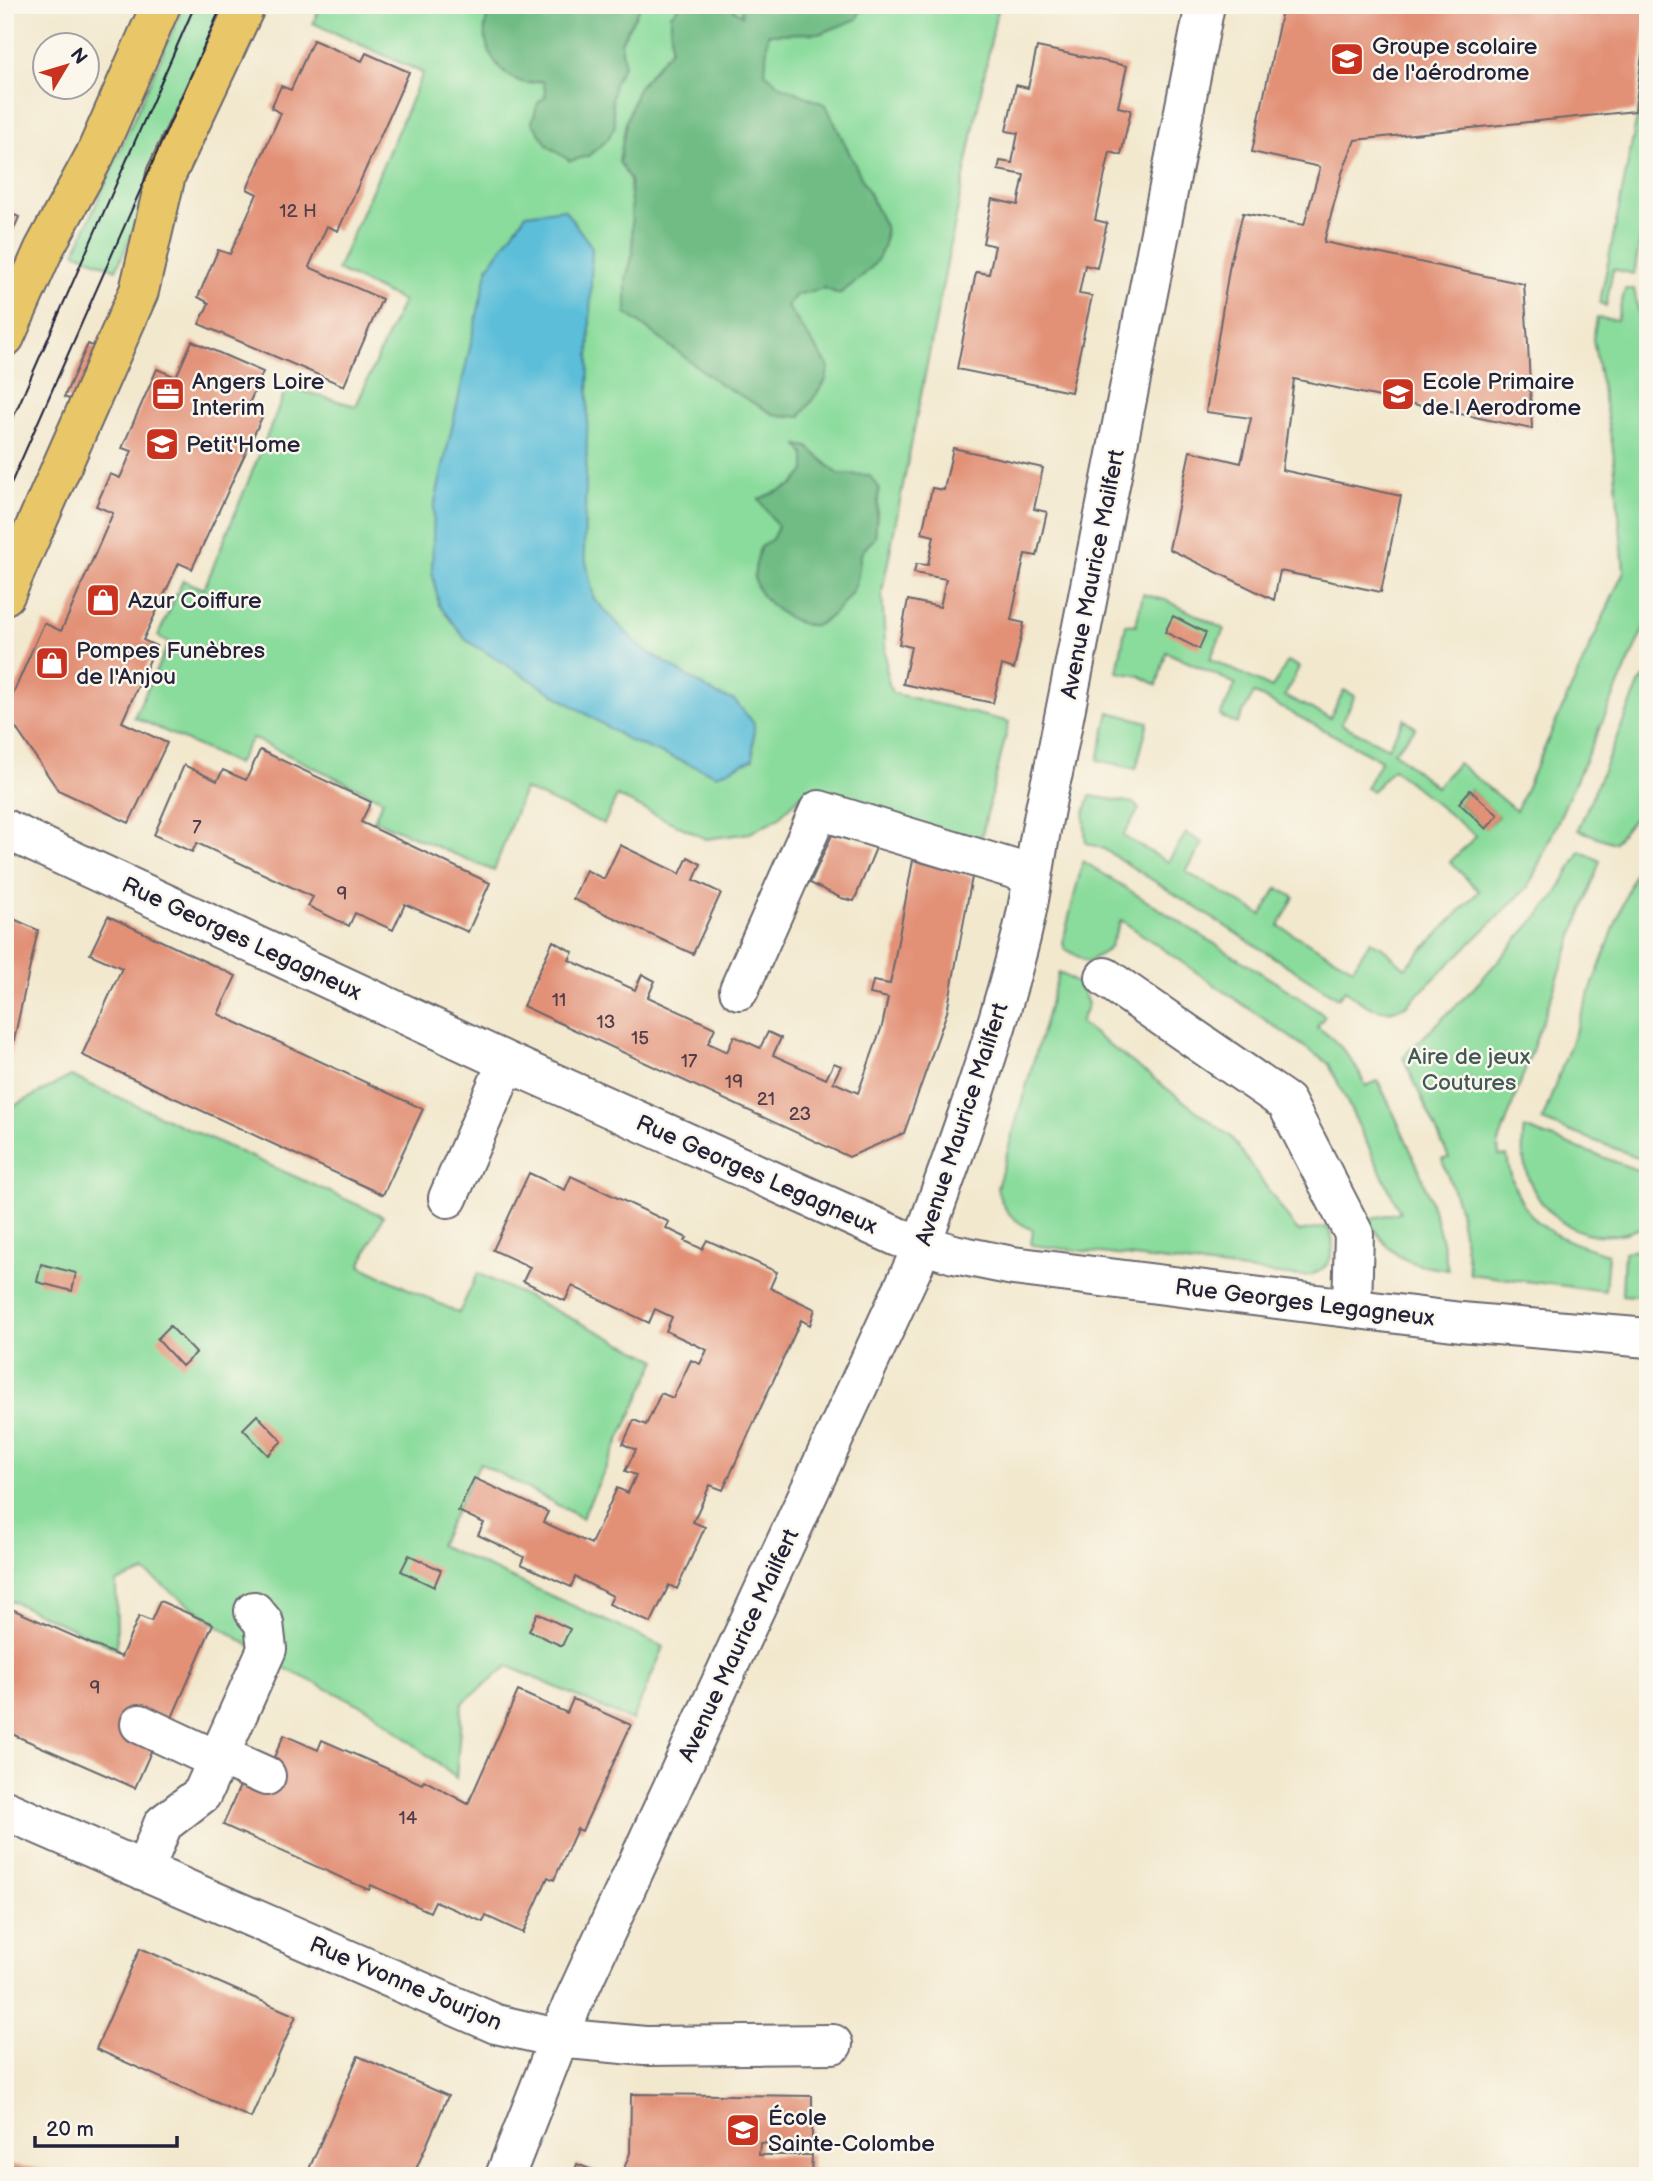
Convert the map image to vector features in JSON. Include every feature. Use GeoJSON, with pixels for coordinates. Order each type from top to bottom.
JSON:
{"type":"FeatureCollection","features":[{"type":"Feature","properties":{"kind":"main road"},"geometry":{"type":"LineString","coordinates":[[5,337],[44,249],[96,155],[161,5]]}},
{"type":"Feature","properties":{"kind":"main road"},"geometry":{"type":"LineString","coordinates":[[5,595],[139,291],[166,175],[246,5]]}},
{"type":"Feature","properties":{"kind":"street","name":"Avenue Maurice Mailfert"},"geometry":{"type":"LineString","coordinates":[[505,2176],[557,2038],[921,1244],[951,1167],[1012,971],[1033,875],[1040,822],[1054,773],[1205,5]]}},
{"type":"Feature","properties":{"kind":"street"},"geometry":{"type":"LineString","coordinates":[[739,990],[819,810],[1033,875]]}},
{"type":"Feature","properties":{"kind":"street","name":"Rue Georges Legagneux"},"geometry":{"type":"LineString","coordinates":[[5,829],[507,1062],[842,1213],[921,1244],[1013,1266],[1461,1322],[1648,1338]]}},
{"type":"Feature","properties":{"kind":"street"},"geometry":{"type":"LineString","coordinates":[[1105,977],[1286,1102],[1354,1234],[1352,1307]]}},
{"type":"Feature","properties":{"kind":"street"},"geometry":{"type":"LineString","coordinates":[[448,1198],[507,1062]]}},
{"type":"Feature","properties":{"kind":"street"},"geometry":{"type":"LineString","coordinates":[[144,1871],[163,1824],[202,1794],[267,1649],[264,1623],[254,1611]]}},
{"type":"Feature","properties":{"kind":"street"},"geometry":{"type":"LineString","coordinates":[[140,1724],[265,1776]]}},
{"type":"Feature","properties":{"kind":"street","name":"Rue Yvonne Jourjon"},"geometry":{"type":"LineString","coordinates":[[5,1810],[496,2024],[557,2038],[645,2046],[833,2044]]}},
{"type":"Feature","properties":{"kind":"green space"},"geometry":{"type":"Polygon","coordinates":[[[184,5],[233,5],[116,270],[75,252],[184,5]]]}},
{"type":"Feature","properties":{"kind":"green space"},"geometry":{"type":"Polygon","coordinates":[[[321,5],[998,5],[882,592],[887,677],[892,693],[1009,722],[980,843],[805,792],[778,818],[750,833],[706,839],[617,796],[604,824],[524,789],[494,871],[374,820],[383,800],[252,738],[237,764],[134,717],[169,643],[158,636],[183,580],[204,589],[287,387],[356,406],[403,301],[337,270],[423,73],[313,23],[321,5]]]}},
{"type":"Feature","properties":{"kind":"green space"},"geometry":{"type":"Polygon","coordinates":[[[496,5],[641,5],[621,42],[624,64],[614,84],[612,100],[615,125],[608,139],[588,156],[570,161],[548,146],[532,122],[538,103],[546,96],[543,81],[528,83],[515,79],[504,72],[489,51],[485,27],[488,15],[496,5]]]}},
{"type":"Feature","properties":{"kind":"green space"},"geometry":{"type":"Polygon","coordinates":[[[680,5],[726,5],[742,15],[741,5],[863,5],[857,19],[822,33],[768,34],[765,73],[781,86],[826,105],[885,226],[883,248],[866,273],[839,294],[824,288],[796,295],[787,306],[829,367],[825,382],[800,417],[775,415],[720,384],[626,313],[626,279],[633,253],[630,180],[619,162],[626,122],[638,88],[671,49],[671,15],[680,5]]]}},
{"type":"Feature","properties":{"kind":"green space"},"geometry":{"type":"Polygon","coordinates":[[[1648,62],[1648,195],[1634,274],[1613,269],[1606,306],[1600,303],[1648,62]]]}},
{"type":"Feature","properties":{"kind":"green space"},"geometry":{"type":"Polygon","coordinates":[[[1625,289],[1634,289],[1648,360],[1648,619],[1529,886],[1407,1005],[1398,1009],[1382,1010],[1359,1001],[1345,990],[1338,998],[1102,848],[1086,843],[1084,815],[1090,796],[1133,803],[1139,809],[1123,836],[1168,862],[1186,833],[1203,843],[1186,872],[1262,915],[1277,888],[1294,897],[1279,926],[1353,968],[1370,941],[1381,946],[1405,968],[1479,891],[1450,862],[1476,836],[1393,769],[1372,791],[1366,788],[1381,760],[1254,693],[1237,724],[1220,716],[1236,684],[1166,652],[1157,685],[1140,676],[1117,672],[1126,624],[1136,625],[1143,594],[1168,601],[1224,629],[1210,659],[1272,688],[1288,661],[1299,667],[1285,696],[1330,718],[1344,690],[1355,696],[1341,724],[1388,748],[1404,719],[1416,728],[1394,752],[1436,787],[1458,763],[1516,811],[1624,571],[1613,449],[1593,339],[1597,318],[1617,320],[1625,289]],[[1470,790],[1459,804],[1486,828],[1498,816],[1470,790]]]}},
{"type":"Feature","properties":{"kind":"green space"},"geometry":{"type":"Polygon","coordinates":[[[798,445],[808,447],[838,474],[869,475],[879,488],[875,538],[861,554],[855,586],[830,617],[819,624],[811,625],[792,619],[773,606],[759,591],[755,579],[760,547],[772,539],[778,527],[759,499],[793,485],[805,471],[805,456],[798,445]]]}},
{"type":"Feature","properties":{"kind":"green space"},"geometry":{"type":"Polygon","coordinates":[[[1648,674],[1648,801],[1614,843],[1578,830],[1640,682],[1648,674]]]}},
{"type":"Feature","properties":{"kind":"green space"},"geometry":{"type":"Polygon","coordinates":[[[1109,712],[1148,722],[1136,769],[1098,760],[1109,712]]]}},
{"type":"Feature","properties":{"kind":"green space","name":"Aire de jeux Coutures"},"geometry":{"type":"Polygon","coordinates":[[[1580,851],[1600,861],[1498,1145],[1499,1156],[1507,1156],[1518,1196],[1539,1223],[1569,1241],[1608,1254],[1605,1291],[1470,1274],[1458,1204],[1442,1159],[1449,1158],[1403,1057],[1473,989],[1555,897],[1580,851]]]}},
{"type":"Feature","properties":{"kind":"green space"},"geometry":{"type":"Polygon","coordinates":[[[1640,858],[1648,861],[1648,1161],[1542,1121],[1640,858]]]}},
{"type":"Feature","properties":{"kind":"green space"},"geometry":{"type":"Polygon","coordinates":[[[1083,861],[1325,1016],[1317,1027],[1346,1053],[1366,1086],[1378,1081],[1390,1105],[1429,1196],[1448,1270],[1421,1265],[1400,1257],[1384,1243],[1368,1219],[1400,1212],[1329,1064],[1121,920],[1109,949],[1087,962],[1064,948],[1063,941],[1083,861]]]}},
{"type":"Feature","properties":{"kind":"green space"},"geometry":{"type":"Polygon","coordinates":[[[1059,972],[1080,985],[1088,1004],[1080,1023],[1231,1137],[1298,1232],[1327,1227],[1332,1240],[1332,1254],[1320,1271],[1296,1276],[1031,1245],[1033,1230],[1009,1214],[997,1188],[1059,972]]]}},
{"type":"Feature","properties":{"kind":"green space"},"geometry":{"type":"Polygon","coordinates":[[[71,1076],[383,1216],[360,1266],[459,1313],[478,1273],[657,1360],[582,1518],[480,1463],[439,1545],[664,1647],[632,1721],[508,1666],[462,1703],[456,1778],[371,1710],[284,1668],[211,1621],[145,1572],[116,1582],[117,1649],[5,1598],[5,1128],[12,1107],[71,1076]]]}},
{"type":"Feature","properties":{"kind":"green space"},"geometry":{"type":"Polygon","coordinates":[[[1524,1128],[1648,1174],[1648,1224],[1622,1234],[1598,1235],[1575,1229],[1556,1217],[1540,1200],[1529,1179],[1523,1154],[1524,1128]]]}},
{"type":"Feature","properties":{"kind":"green space"},"geometry":{"type":"Polygon","coordinates":[[[1648,1246],[1648,1297],[1622,1295],[1624,1252],[1648,1246]]]}},
{"type":"Feature","properties":{"kind":"water"},"geometry":{"type":"Polygon","coordinates":[[[564,209],[592,247],[584,552],[594,599],[639,646],[718,695],[734,700],[754,723],[753,759],[717,775],[630,741],[466,640],[439,605],[432,571],[434,507],[488,267],[526,214],[564,209]]]}},
{"type":"Feature","properties":{"kind":"building"},"geometry":{"type":"Polygon","coordinates":[[[1283,5],[1648,5],[1635,111],[1355,140],[1342,173],[1324,242],[1524,284],[1528,344],[1532,429],[1294,379],[1282,470],[1401,496],[1381,592],[1280,571],[1274,600],[1169,549],[1190,451],[1241,463],[1251,418],[1206,412],[1230,263],[1243,213],[1304,225],[1320,167],[1252,152],[1283,5]]]}},
{"type":"Feature","properties":{"kind":"building"},"geometry":{"type":"Polygon","coordinates":[[[313,40],[362,61],[366,53],[409,72],[338,231],[327,226],[309,267],[382,299],[344,386],[199,324],[209,303],[198,297],[218,250],[230,254],[257,194],[247,189],[281,113],[271,108],[281,86],[291,90],[313,40]]]}},
{"type":"Feature","properties":{"kind":"building"},"geometry":{"type":"Polygon","coordinates":[[[1037,47],[1127,66],[1118,107],[1131,110],[1121,155],[1110,152],[1101,192],[1095,220],[1107,223],[1097,268],[1085,265],[1079,294],[1092,296],[1071,392],[957,369],[976,272],[989,274],[995,246],[983,243],[992,199],[1018,205],[1024,175],[998,170],[1000,161],[1012,163],[1018,133],[1006,131],[1016,85],[1028,88],[1037,47]]]}},
{"type":"Feature","properties":{"kind":"building"},"geometry":{"type":"Polygon","coordinates":[[[5,211],[19,217],[7,246],[5,245],[5,211]]]}},
{"type":"Feature","properties":{"kind":"building"},"geometry":{"type":"Polygon","coordinates":[[[192,341],[263,372],[247,408],[263,415],[192,569],[179,563],[143,640],[156,646],[122,722],[167,743],[129,823],[58,790],[5,712],[44,623],[61,631],[68,616],[113,513],[96,506],[110,474],[120,478],[132,451],[122,448],[157,369],[176,377],[192,341]]]}},
{"type":"Feature","properties":{"kind":"building"},"geometry":{"type":"Polygon","coordinates":[[[88,344],[100,349],[76,402],[64,397],[88,344]]]}},
{"type":"Feature","properties":{"kind":"building"},"geometry":{"type":"Polygon","coordinates":[[[953,448],[1043,468],[1034,509],[1047,512],[1037,556],[1025,554],[1011,620],[1024,623],[1014,669],[1002,665],[993,703],[903,684],[911,647],[899,644],[908,600],[940,607],[946,579],[914,573],[916,564],[928,565],[934,536],[922,533],[932,488],[944,490],[953,448]]]}},
{"type":"Feature","properties":{"kind":"building"},"geometry":{"type":"Polygon","coordinates":[[[1173,616],[1206,633],[1199,649],[1165,632],[1173,616]]]}},
{"type":"Feature","properties":{"kind":"building"},"geometry":{"type":"Polygon","coordinates":[[[260,750],[371,802],[361,822],[490,883],[468,932],[405,904],[393,930],[355,913],[349,926],[308,906],[313,897],[197,843],[192,852],[154,835],[184,765],[217,781],[223,770],[246,780],[260,750]]]}},
{"type":"Feature","properties":{"kind":"building"},"geometry":{"type":"Polygon","coordinates":[[[1470,790],[1498,815],[1486,829],[1459,803],[1470,790]]]}},
{"type":"Feature","properties":{"kind":"building"},"geometry":{"type":"Polygon","coordinates":[[[832,835],[876,848],[854,901],[841,898],[810,883],[832,835]]]}},
{"type":"Feature","properties":{"kind":"building"},"geometry":{"type":"Polygon","coordinates":[[[620,845],[680,874],[688,857],[701,864],[694,880],[721,893],[693,954],[573,899],[586,870],[604,879],[620,845]]]}},
{"type":"Feature","properties":{"kind":"building"},"geometry":{"type":"Polygon","coordinates":[[[913,860],[972,877],[947,1012],[904,1133],[849,1157],[523,1006],[553,941],[573,952],[569,960],[635,990],[642,974],[655,981],[648,997],[715,1028],[708,1043],[727,1052],[734,1036],[760,1048],[768,1032],[781,1038],[773,1055],[826,1079],[834,1063],[841,1066],[833,1082],[858,1093],[882,1026],[888,998],[870,994],[873,981],[890,984],[913,860]]]}},
{"type":"Feature","properties":{"kind":"building"},"geometry":{"type":"Polygon","coordinates":[[[5,915],[38,930],[6,1076],[5,1076],[5,915]]]}},
{"type":"Feature","properties":{"kind":"building"},"geometry":{"type":"Polygon","coordinates":[[[108,916],[236,976],[218,1014],[423,1109],[383,1195],[82,1055],[122,968],[90,954],[108,916]]]}},
{"type":"Feature","properties":{"kind":"building"},"geometry":{"type":"Polygon","coordinates":[[[529,1173],[565,1190],[571,1176],[669,1222],[666,1228],[702,1249],[707,1240],[777,1272],[770,1288],[815,1309],[810,1325],[801,1320],[723,1490],[710,1485],[693,1522],[705,1527],[677,1589],[669,1585],[651,1623],[609,1604],[613,1596],[575,1577],[571,1587],[521,1564],[524,1557],[478,1535],[484,1523],[458,1511],[474,1478],[548,1512],[543,1522],[591,1544],[617,1488],[628,1493],[636,1475],[625,1471],[636,1450],[623,1444],[634,1420],[646,1425],[661,1393],[673,1398],[691,1360],[700,1364],[707,1350],[666,1331],[672,1317],[655,1309],[649,1323],[572,1286],[565,1301],[523,1281],[530,1267],[493,1250],[529,1173]]]}},
{"type":"Feature","properties":{"kind":"building"},"geometry":{"type":"Polygon","coordinates":[[[41,1264],[76,1273],[72,1291],[37,1282],[41,1264]]]}},
{"type":"Feature","properties":{"kind":"building"},"geometry":{"type":"Polygon","coordinates":[[[170,1326],[196,1353],[182,1366],[157,1339],[170,1326]]]}},
{"type":"Feature","properties":{"kind":"building"},"geometry":{"type":"Polygon","coordinates":[[[257,1415],[282,1441],[268,1455],[243,1429],[257,1415]]]}},
{"type":"Feature","properties":{"kind":"building"},"geometry":{"type":"Polygon","coordinates":[[[409,1555],[441,1570],[434,1587],[401,1571],[409,1555]]]}},
{"type":"Feature","properties":{"kind":"building"},"geometry":{"type":"Polygon","coordinates":[[[160,1601],[213,1624],[171,1720],[153,1747],[135,1788],[5,1731],[5,1606],[121,1657],[139,1616],[151,1621],[160,1601]]]}},
{"type":"Feature","properties":{"kind":"building"},"geometry":{"type":"Polygon","coordinates":[[[537,1613],[570,1629],[562,1646],[529,1631],[537,1613]]]}},
{"type":"Feature","properties":{"kind":"building"},"geometry":{"type":"Polygon","coordinates":[[[518,1691],[567,1713],[573,1699],[631,1725],[582,1831],[577,1829],[554,1880],[548,1877],[523,1933],[486,1916],[483,1922],[435,1901],[430,1912],[371,1885],[369,1890],[223,1825],[242,1781],[260,1788],[284,1735],[318,1750],[322,1740],[422,1784],[424,1780],[468,1804],[518,1691]]]}},
{"type":"Feature","properties":{"kind":"building"},"geometry":{"type":"Polygon","coordinates":[[[140,1948],[296,2016],[251,2118],[96,2049],[140,1948]]]}},
{"type":"Feature","properties":{"kind":"building"},"geometry":{"type":"Polygon","coordinates":[[[358,2056],[448,2096],[413,2176],[306,2176],[358,2056]]]}},
{"type":"Feature","properties":{"kind":"building","name":"École Sainte-Colombe"},"geometry":{"type":"Polygon","coordinates":[[[631,2094],[812,2096],[812,2144],[760,2143],[759,2155],[812,2155],[811,2176],[621,2176],[630,2153],[631,2094]]]}},
{"type":"Feature","properties":{"kind":"building"},"geometry":{"type":"Polygon","coordinates":[[[5,2164],[82,2174],[82,2176],[5,2176],[5,2164]]]}},
{"type":"Feature","properties":{"kind":"building"},"geometry":{"type":"Polygon","coordinates":[[[577,2164],[608,2176],[573,2176],[577,2164]]]}},
{"type":"Feature","properties":{"kind":"tram line"},"geometry":{"type":"LineString","coordinates":[[5,436],[195,5]]}},
{"type":"Feature","properties":{"kind":"tram line"},"geometry":{"type":"LineString","coordinates":[[5,497],[222,5]]}},
{"type":"Feature","properties":{"kind":"place","name":"Groupe scolaire de l'aérodrome"},"geometry":{"type":"Point","coordinates":[1347,59]}},
{"type":"Feature","properties":{"kind":"place","name":"Angers Loire Interim"},"geometry":{"type":"Point","coordinates":[168,394]}},
{"type":"Feature","properties":{"kind":"place","name":"Ecole Primaire de l Aerodrome"},"geometry":{"type":"Point","coordinates":[1398,394]}},
{"type":"Feature","properties":{"kind":"place","name":"Petit'Home"},"geometry":{"type":"Point","coordinates":[162,444]}},
{"type":"Feature","properties":{"kind":"place","name":"Azur Coiffure"},"geometry":{"type":"Point","coordinates":[103,600]}},
{"type":"Feature","properties":{"kind":"place","name":"Pompes Funèbres de l'Anjou"},"geometry":{"type":"Point","coordinates":[52,663]}},
{"type":"Feature","properties":{"kind":"place","name":"École Sainte-Colombe"},"geometry":{"type":"Point","coordinates":[743,2130]}}]}
